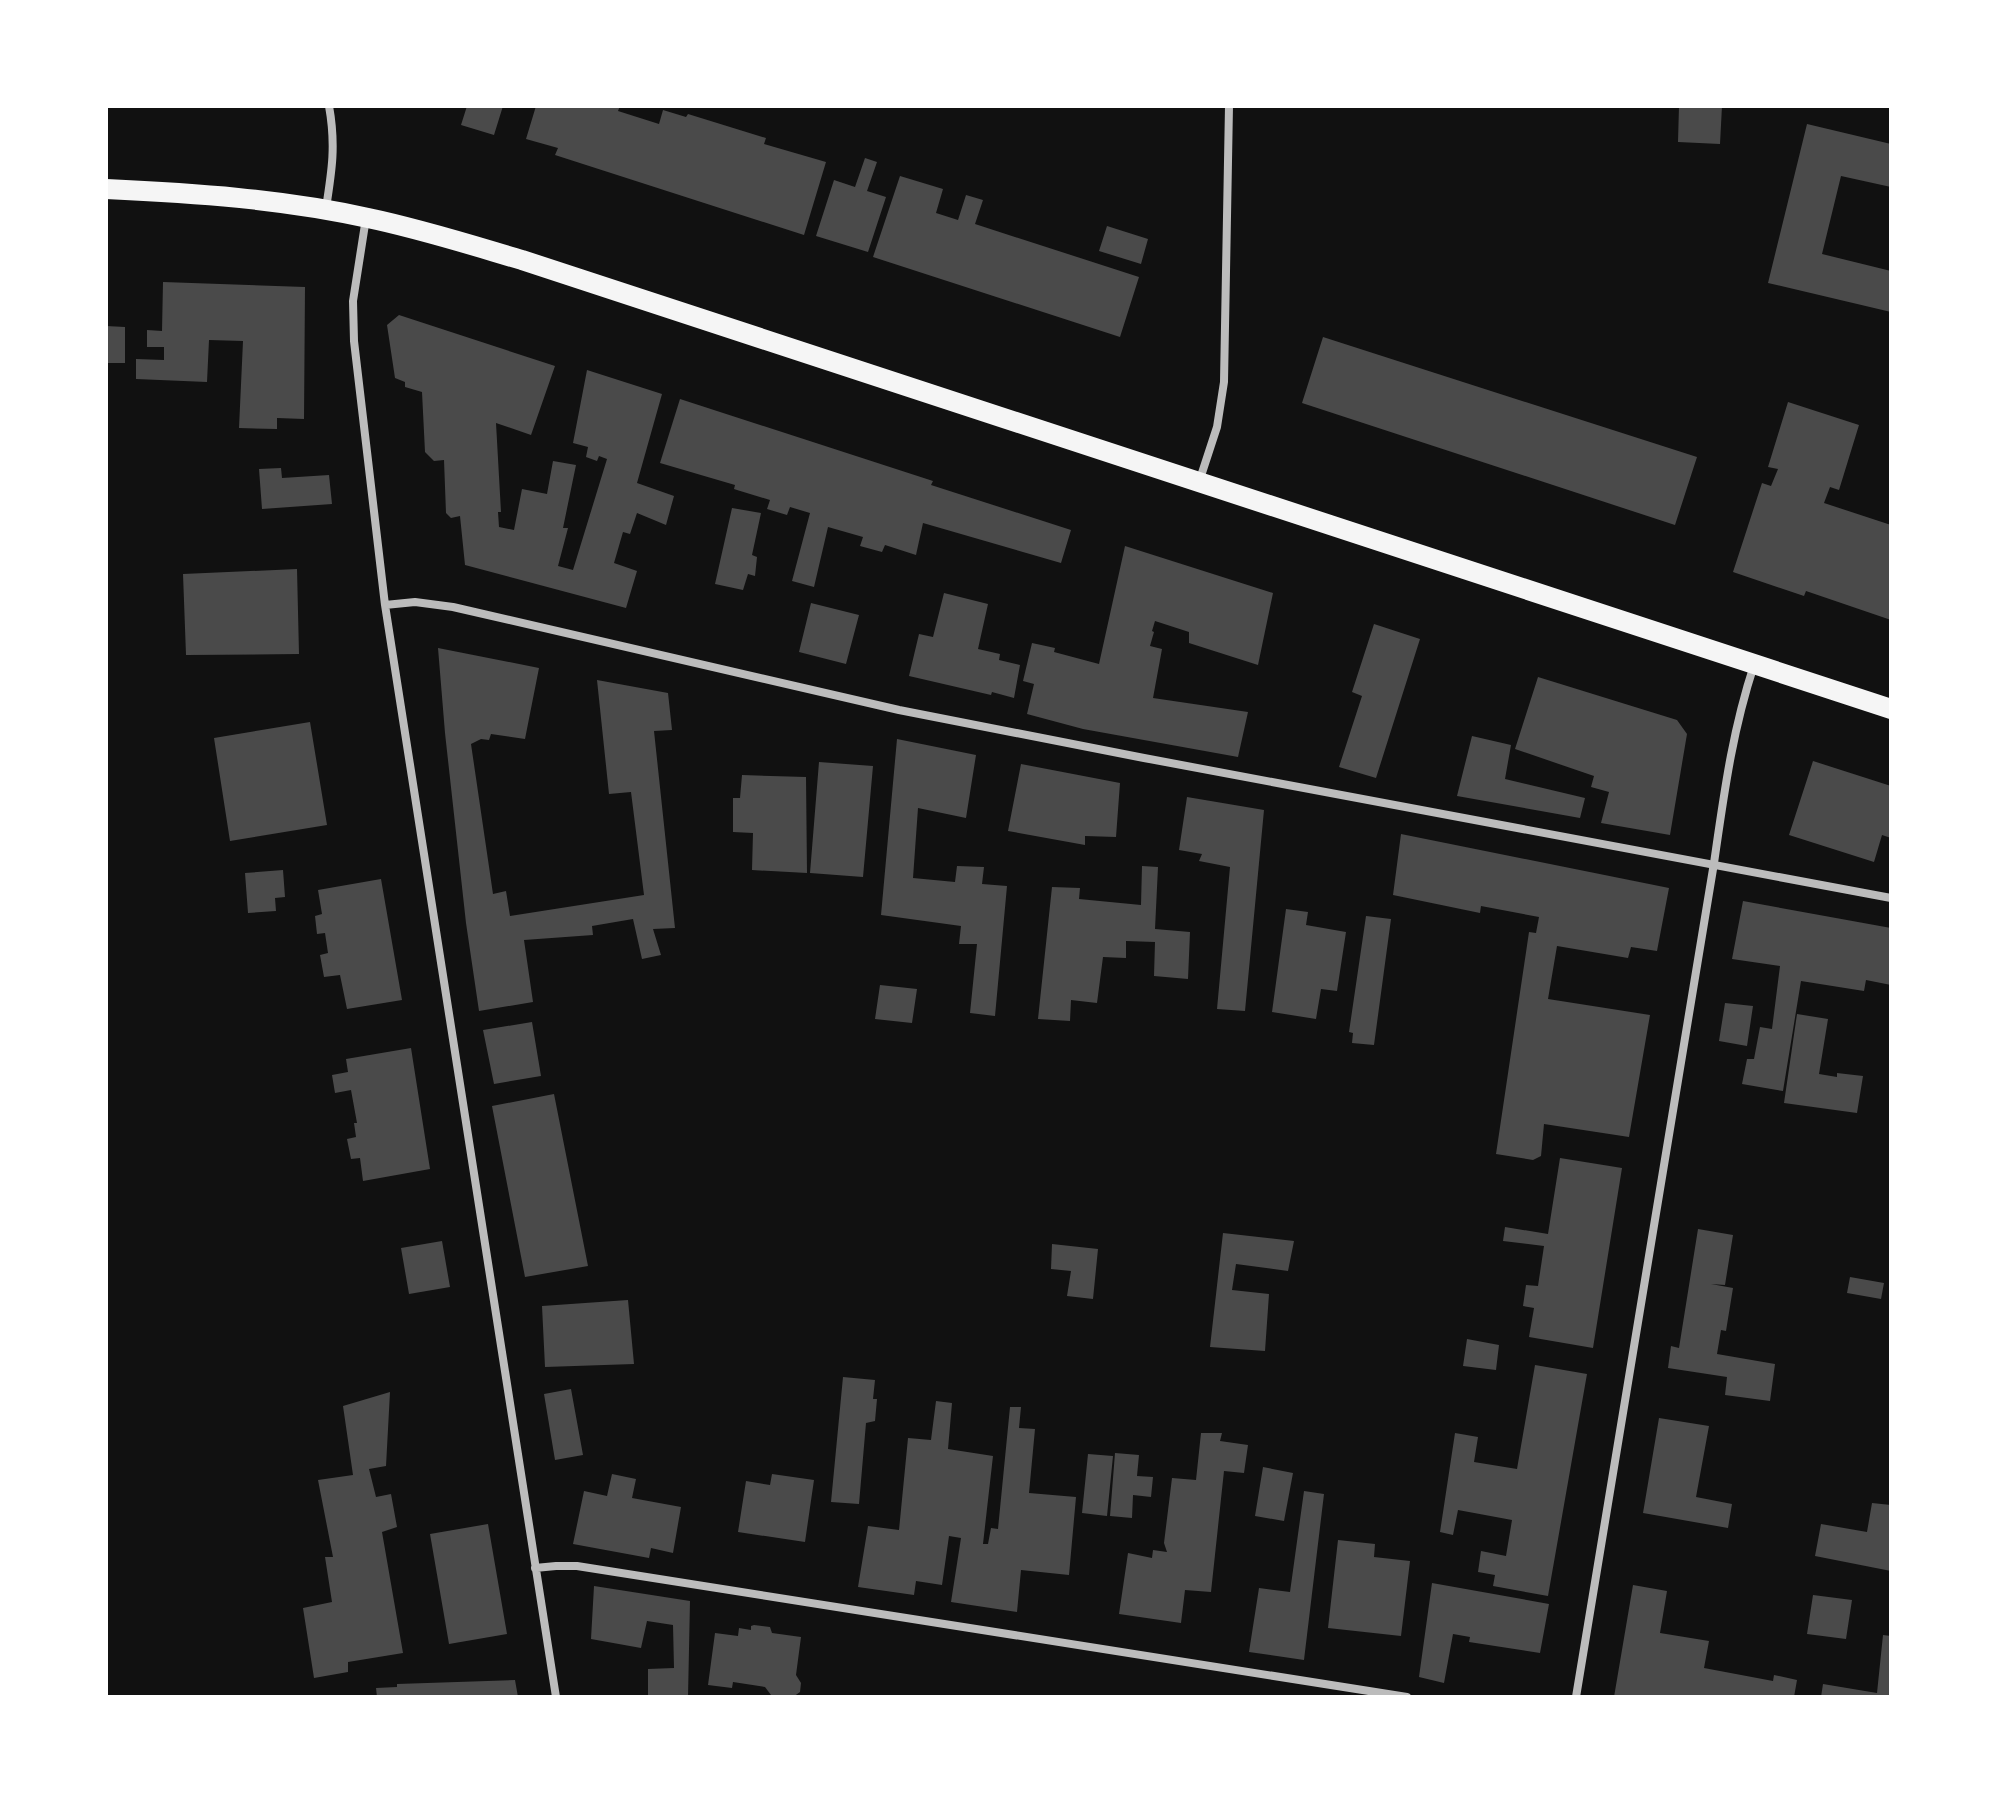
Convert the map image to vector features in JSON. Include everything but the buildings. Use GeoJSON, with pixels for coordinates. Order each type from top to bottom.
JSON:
{"type":"FeatureCollection","features":[{"type":"Feature","properties":{"kind":"main road"},"geometry":{"type":"LineString","coordinates":[[106,189],[223,197],[326,210],[425,231],[522,260],[1891,709]]}},
{"type":"Feature","properties":{"kind":"street"},"geometry":{"type":"LineString","coordinates":[[326,210],[334,161],[329,106]]}},
{"type":"Feature","properties":{"kind":"street"},"geometry":{"type":"LineString","coordinates":[[1199,482],[1217,427],[1224,382],[1229,106]]}},
{"type":"Feature","properties":{"kind":"street"},"geometry":{"type":"LineString","coordinates":[[366,217],[353,301],[354,341],[385,605],[556,1697]]}},
{"type":"Feature","properties":{"kind":"street"},"geometry":{"type":"LineString","coordinates":[[385,605],[415,602],[453,607],[899,710],[1891,898]]}},
{"type":"Feature","properties":{"kind":"street"},"geometry":{"type":"LineString","coordinates":[[1576,1697],[1729,758],[1755,664]]}},
{"type":"Feature","properties":{"kind":"street"},"geometry":{"type":"LineString","coordinates":[[535,1568],[577,1566],[1407,1697]]}}]}
